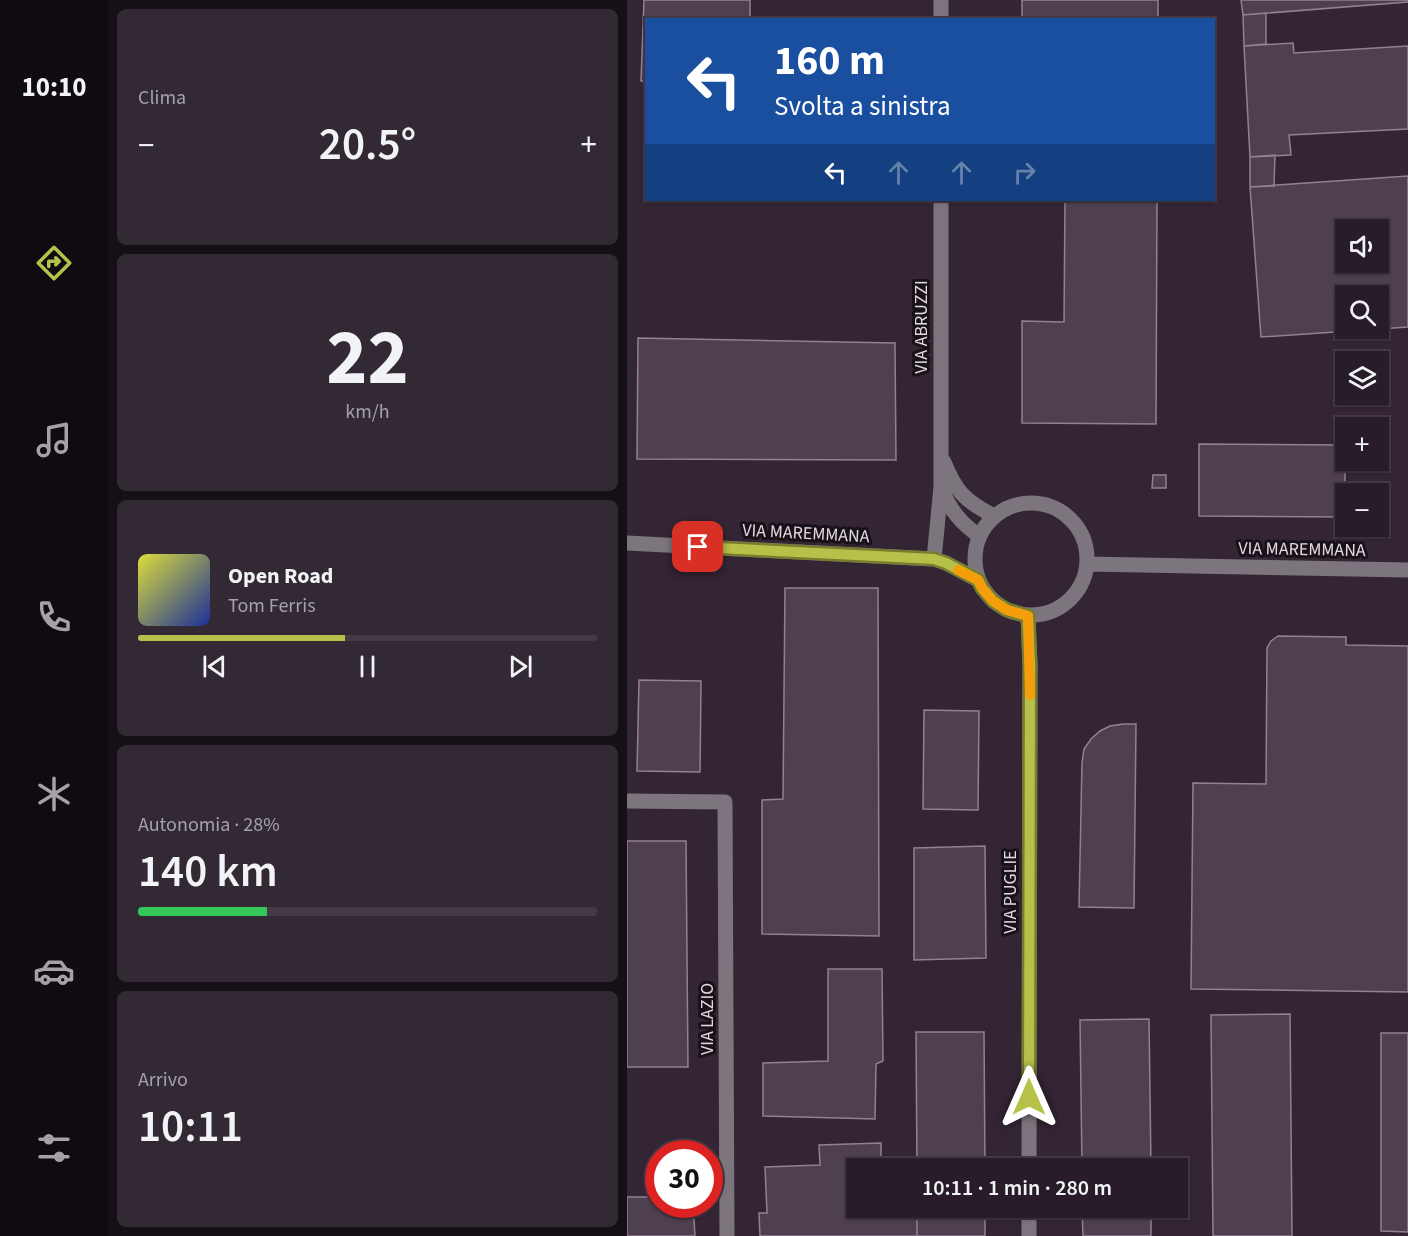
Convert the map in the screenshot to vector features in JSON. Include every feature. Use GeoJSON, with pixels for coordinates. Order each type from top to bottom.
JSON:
{"type":"FeatureCollection","features":[{"type":"Feature","properties":{"kind":"street"},"geometry":{"type":"LineString","coordinates":[[941,0],[941,18]]}},
{"type":"Feature","properties":{"kind":"street","name":"VIA ABRUZZI"},"geometry":{"type":"LineString","coordinates":[[934,559],[941,487],[941,201]]}},
{"type":"Feature","properties":{"kind":"street","name":"VIA ABRUZZI"},"geometry":{"type":"LineString","coordinates":[[941,454],[951,479],[960,493],[970,502],[994,516]]}},
{"type":"Feature","properties":{"kind":"street"},"geometry":{"type":"LineString","coordinates":[[941,487],[952,510],[969,529],[979,536]]}},
{"type":"Feature","properties":{"kind":"street"},"geometry":{"type":"LineString","coordinates":[[1025,503],[1045,504],[1068,518],[1080,531],[1086,548],[1087,564],[1082,584],[1071,599],[1049,613],[1028,616],[1007,610],[993,601],[978,580],[974,556],[979,536],[994,516],[1011,506],[1025,503]]}},
{"type":"Feature","properties":{"kind":"street","name":"VIA MAREMMANA"},"geometry":{"type":"LineString","coordinates":[[627,543],[934,559],[978,580]]}},
{"type":"Feature","properties":{"kind":"street","name":"VIA MAREMMANA"},"geometry":{"type":"LineString","coordinates":[[1087,564],[1408,570]]}},
{"type":"Feature","properties":{"kind":"street","name":"VIA PUGLIE"},"geometry":{"type":"LineString","coordinates":[[1028,616],[1030,665],[1029,1158]]}},
{"type":"Feature","properties":{"kind":"street","name":"VIA LAZIO"},"geometry":{"type":"LineString","coordinates":[[627,801],[725,802],[727,1236]]}},
{"type":"Feature","properties":{"kind":"street"},"geometry":{"type":"LineString","coordinates":[[1029,1218],[1029,1236]]}},
{"type":"Feature","properties":{"kind":"building"},"geometry":{"type":"Polygon","coordinates":[[[644,0],[750,0],[750,18],[645,18],[645,81],[641,81],[644,0]]]}},
{"type":"Feature","properties":{"kind":"building"},"geometry":{"type":"Polygon","coordinates":[[[1022,0],[1158,0],[1158,18],[1022,18],[1022,0]]]}},
{"type":"Feature","properties":{"kind":"building"},"geometry":{"type":"Polygon","coordinates":[[[1241,0],[1408,0],[1408,2],[1243,15],[1241,0]]]}},
{"type":"Feature","properties":{"kind":"building"},"geometry":{"type":"Polygon","coordinates":[[[1266,13],[1266,44],[1244,46],[1243,15],[1266,13]]]}},
{"type":"Feature","properties":{"kind":"building"},"geometry":{"type":"Polygon","coordinates":[[[1293,43],[1294,53],[1408,46],[1408,129],[1289,135],[1291,155],[1250,157],[1244,46],[1293,43]]]}},
{"type":"Feature","properties":{"kind":"building"},"geometry":{"type":"Polygon","coordinates":[[[1275,155],[1274,186],[1250,187],[1250,157],[1275,155]]]}},
{"type":"Feature","properties":{"kind":"building"},"geometry":{"type":"Polygon","coordinates":[[[1408,176],[1408,327],[1389,328],[1389,285],[1335,285],[1335,332],[1261,337],[1250,187],[1408,176]]]}},
{"type":"Feature","properties":{"kind":"building"},"geometry":{"type":"Polygon","coordinates":[[[1065,201],[1157,201],[1156,424],[1022,423],[1022,321],[1064,322],[1065,201]]]}},
{"type":"Feature","properties":{"kind":"building"},"geometry":{"type":"Polygon","coordinates":[[[638,338],[895,343],[896,460],[637,459],[638,338]]]}},
{"type":"Feature","properties":{"kind":"building"},"geometry":{"type":"Polygon","coordinates":[[[1199,444],[1335,445],[1335,471],[1345,471],[1345,483],[1335,483],[1335,517],[1199,516],[1199,444]]]}},
{"type":"Feature","properties":{"kind":"building"},"geometry":{"type":"Polygon","coordinates":[[[1153,475],[1166,475],[1166,488],[1152,488],[1153,475]]]}},
{"type":"Feature","properties":{"kind":"building"},"geometry":{"type":"Polygon","coordinates":[[[785,588],[878,588],[879,936],[762,934],[762,800],[783,799],[785,588]]]}},
{"type":"Feature","properties":{"kind":"building"},"geometry":{"type":"Polygon","coordinates":[[[1278,636],[1346,637],[1346,645],[1408,646],[1408,992],[1191,989],[1193,783],[1266,784],[1267,648],[1278,636]]]}},
{"type":"Feature","properties":{"kind":"building"},"geometry":{"type":"Polygon","coordinates":[[[639,680],[701,681],[700,772],[637,771],[639,680]]]}},
{"type":"Feature","properties":{"kind":"building"},"geometry":{"type":"Polygon","coordinates":[[[924,710],[979,711],[978,810],[923,809],[924,710]]]}},
{"type":"Feature","properties":{"kind":"building"},"geometry":{"type":"Polygon","coordinates":[[[1136,724],[1134,908],[1079,907],[1084,749],[1100,731],[1110,726],[1136,724]]]}},
{"type":"Feature","properties":{"kind":"building"},"geometry":{"type":"Polygon","coordinates":[[[627,841],[686,841],[688,1067],[627,1067],[627,841]]]}},
{"type":"Feature","properties":{"kind":"building"},"geometry":{"type":"Polygon","coordinates":[[[985,846],[986,958],[914,960],[914,848],[985,846]]]}},
{"type":"Feature","properties":{"kind":"building"},"geometry":{"type":"Polygon","coordinates":[[[828,969],[882,969],[883,1061],[876,1064],[875,1119],[763,1116],[763,1063],[828,1061],[828,969]]]}},
{"type":"Feature","properties":{"kind":"building"},"geometry":{"type":"Polygon","coordinates":[[[1290,1014],[1292,1236],[1213,1236],[1211,1015],[1290,1014]]]}},
{"type":"Feature","properties":{"kind":"building"},"geometry":{"type":"Polygon","coordinates":[[[1149,1019],[1151,1158],[1082,1158],[1080,1020],[1149,1019]]]}},
{"type":"Feature","properties":{"kind":"building"},"geometry":{"type":"Polygon","coordinates":[[[916,1032],[984,1032],[985,1158],[917,1158],[916,1032]]]}},
{"type":"Feature","properties":{"kind":"building"},"geometry":{"type":"Polygon","coordinates":[[[1381,1033],[1408,1033],[1408,1232],[1381,1231],[1381,1033]]]}},
{"type":"Feature","properties":{"kind":"building"},"geometry":{"type":"Polygon","coordinates":[[[881,1143],[881,1158],[846,1158],[846,1218],[917,1218],[917,1236],[760,1236],[759,1213],[767,1213],[765,1167],[820,1165],[819,1145],[881,1143]]]}},
{"type":"Feature","properties":{"kind":"building"},"geometry":{"type":"Polygon","coordinates":[[[627,1197],[645,1197],[645,1218],[694,1218],[695,1236],[627,1236],[627,1197]]]}},
{"type":"Feature","properties":{"kind":"building"},"geometry":{"type":"Polygon","coordinates":[[[917,1218],[985,1218],[985,1236],[917,1236],[917,1218]]]}},
{"type":"Feature","properties":{"kind":"building"},"geometry":{"type":"Polygon","coordinates":[[[1082,1218],[1151,1218],[1151,1236],[1083,1236],[1082,1218]]]}},
{"type":"Feature","properties":{"kind":"slow traffic"},"geometry":{"type":"LineString","coordinates":[[958,570],[978,580],[993,601],[1007,610],[1028,616],[1030,695]]}},
{"type":"Feature","properties":{"kind":"route"},"geometry":{"type":"LineString","coordinates":[[698,547],[934,559],[978,580],[993,601],[1007,610],[1028,616],[1030,665],[1029,1097]]}}]}
